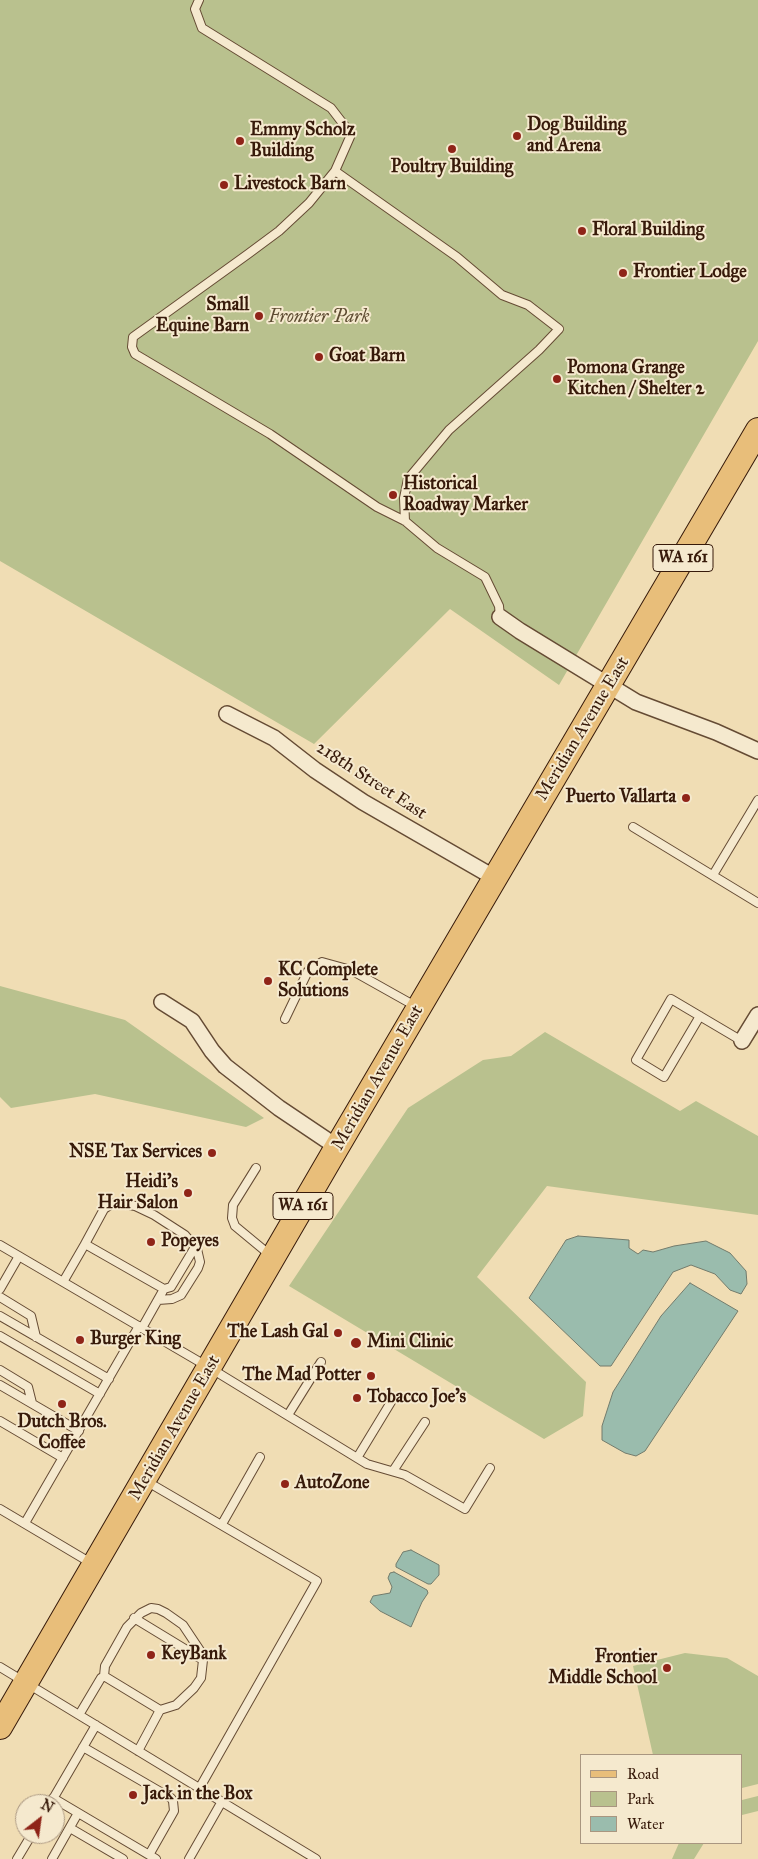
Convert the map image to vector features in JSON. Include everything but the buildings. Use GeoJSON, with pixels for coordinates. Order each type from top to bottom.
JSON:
{"type":"FeatureCollection","features":[{"type":"Feature","properties":{"kind":"main road","name":"Meridian Avenue East"},"geometry":{"type":"LineString","coordinates":[[0,1727],[337,1147],[758,430]]}},
{"type":"Feature","properties":{"kind":"street"},"geometry":{"type":"LineString","coordinates":[[500,617],[520,632],[608,686],[657,711],[716,732],[758,751]]}},
{"type":"Feature","properties":{"kind":"street","name":"218th Street East"},"geometry":{"type":"LineString","coordinates":[[227,714],[274,738],[315,770],[363,802],[495,878]]}},
{"type":"Feature","properties":{"kind":"street"},"geometry":{"type":"LineString","coordinates":[[162,1002],[192,1021],[212,1051],[232,1072],[279,1108],[337,1147]]}},
{"type":"Feature","properties":{"kind":"street"},"geometry":{"type":"LineString","coordinates":[[742,1041],[758,1015]]}},
{"type":"Feature","properties":{"kind":"lane"},"geometry":{"type":"LineString","coordinates":[[199,0],[195,9],[202,28],[331,108],[351,134],[335,171],[309,203],[279,231],[133,337],[132,347],[135,354],[270,434],[377,507],[406,522],[437,548],[485,577],[499,606],[500,617]]}},
{"type":"Feature","properties":{"kind":"lane"},"geometry":{"type":"LineString","coordinates":[[335,171],[457,257],[502,295],[514,298],[528,305],[559,329],[539,350],[449,430],[408,479],[404,498],[406,522]]}},
{"type":"Feature","properties":{"kind":"lane"},"geometry":{"type":"LineString","coordinates":[[713,875],[758,800]]}},
{"type":"Feature","properties":{"kind":"lane"},"geometry":{"type":"LineString","coordinates":[[633,827],[757,900]]}},
{"type":"Feature","properties":{"kind":"lane"},"geometry":{"type":"LineString","coordinates":[[285,1019],[308,971],[322,962],[351,970],[419,1008]]}},
{"type":"Feature","properties":{"kind":"lane"},"geometry":{"type":"LineString","coordinates":[[700,1016],[664,1077],[636,1060],[671,999],[700,1016],[742,1041]]}},
{"type":"Feature","properties":{"kind":"lane"},"geometry":{"type":"LineString","coordinates":[[256,1168],[233,1205],[232,1218],[235,1226],[274,1257]]}},
{"type":"Feature","properties":{"kind":"lane"},"geometry":{"type":"LineString","coordinates":[[63,1282],[104,1210],[112,1203],[118,1202],[135,1206],[185,1236],[195,1247],[199,1256],[198,1268],[184,1292],[177,1298],[158,1300]]}},
{"type":"Feature","properties":{"kind":"lane"},"geometry":{"type":"LineString","coordinates":[[85,1244],[164,1289]]}},
{"type":"Feature","properties":{"kind":"lane"},"geometry":{"type":"LineString","coordinates":[[0,1245],[210,1368],[367,1464],[416,1480],[465,1509],[490,1468]]}},
{"type":"Feature","properties":{"kind":"lane"},"geometry":{"type":"LineString","coordinates":[[25,1523],[140,1327],[164,1289],[171,1287],[195,1247]]}},
{"type":"Feature","properties":{"kind":"lane"},"geometry":{"type":"LineString","coordinates":[[0,1289],[19,1256]]}},
{"type":"Feature","properties":{"kind":"lane"},"geometry":{"type":"LineString","coordinates":[[0,1297],[31,1316],[36,1337]]}},
{"type":"Feature","properties":{"kind":"lane"},"geometry":{"type":"LineString","coordinates":[[0,1316],[109,1379]]}},
{"type":"Feature","properties":{"kind":"lane"},"geometry":{"type":"LineString","coordinates":[[0,1336],[100,1394]]}},
{"type":"Feature","properties":{"kind":"lane"},"geometry":{"type":"LineString","coordinates":[[288,1415],[321,1362]]}},
{"type":"Feature","properties":{"kind":"lane"},"geometry":{"type":"LineString","coordinates":[[0,1370],[28,1387],[32,1404]]}},
{"type":"Feature","properties":{"kind":"lane"},"geometry":{"type":"LineString","coordinates":[[0,1385],[79,1431]]}},
{"type":"Feature","properties":{"kind":"lane"},"geometry":{"type":"LineString","coordinates":[[357,1458],[391,1402]]}},
{"type":"Feature","properties":{"kind":"lane"},"geometry":{"type":"LineString","coordinates":[[0,1421],[63,1458]]}},
{"type":"Feature","properties":{"kind":"lane"},"geometry":{"type":"LineString","coordinates":[[393,1471],[425,1422]]}},
{"type":"Feature","properties":{"kind":"lane"},"geometry":{"type":"LineString","coordinates":[[222,1524],[260,1457]]}},
{"type":"Feature","properties":{"kind":"lane"},"geometry":{"type":"LineString","coordinates":[[144,1480],[317,1580],[199,1789]]}},
{"type":"Feature","properties":{"kind":"lane"},"geometry":{"type":"LineString","coordinates":[[0,1509],[95,1565]]}},
{"type":"Feature","properties":{"kind":"lane"},"geometry":{"type":"LineString","coordinates":[[79,1715],[104,1676],[105,1666],[134,1618],[141,1612],[151,1608],[158,1609],[177,1620],[189,1632],[201,1652],[204,1660],[201,1678],[194,1688],[176,1705],[160,1710],[138,1751]]}},
{"type":"Feature","properties":{"kind":"lane"},"geometry":{"type":"LineString","coordinates":[[134,1618],[204,1660]]}},
{"type":"Feature","properties":{"kind":"lane"},"geometry":{"type":"LineString","coordinates":[[0,1667],[316,1859]]}},
{"type":"Feature","properties":{"kind":"lane"},"geometry":{"type":"LineString","coordinates":[[104,1676],[160,1710]]}},
{"type":"Feature","properties":{"kind":"lane"},"geometry":{"type":"LineString","coordinates":[[55,1794],[96,1725]]}},
{"type":"Feature","properties":{"kind":"lane"},"geometry":{"type":"LineString","coordinates":[[65,1808],[153,1857],[174,1811],[174,1801],[172,1798],[83,1747]]}},
{"type":"Feature","properties":{"kind":"lane"},"geometry":{"type":"LineString","coordinates":[[189,1859],[221,1802]]}},
{"type":"Feature","properties":{"kind":"lane"},"geometry":{"type":"LineString","coordinates":[[52,1859],[78,1814]]}},
{"type":"Feature","properties":{"kind":"lane"},"geometry":{"type":"LineString","coordinates":[[70,1828],[123,1859]]}},
{"type":"Feature","properties":{"kind":"lane"},"geometry":{"type":"LineString","coordinates":[[17,1859],[26,1844]]}},
{"type":"Feature","properties":{"kind":"green space","name":"Frontier Park"},"geometry":{"type":"Polygon","coordinates":[[[0,0],[758,0],[758,341],[559,685],[450,609],[314,744],[0,561],[0,0]]]}},
{"type":"Feature","properties":{"kind":"green space"},"geometry":{"type":"Polygon","coordinates":[[[0,986],[125,1020],[264,1118],[246,1127],[95,1094],[11,1108],[0,1097],[0,986]]]}},
{"type":"Feature","properties":{"kind":"green space"},"geometry":{"type":"Polygon","coordinates":[[[545,1032],[680,1111],[696,1101],[758,1136],[758,1215],[547,1186],[477,1277],[586,1382],[583,1416],[544,1439],[289,1286],[408,1108],[483,1060],[511,1056],[545,1032]]]}},
{"type":"Feature","properties":{"kind":"green space"},"geometry":{"type":"Polygon","coordinates":[[[685,1653],[727,1658],[758,1676],[758,1784],[743,1788],[743,1754],[653,1754],[633,1666],[685,1653]]]}},
{"type":"Feature","properties":{"kind":"green space"},"geometry":{"type":"Polygon","coordinates":[[[758,1796],[758,1811],[743,1815],[743,1800],[758,1796]]]}},
{"type":"Feature","properties":{"kind":"green space"},"geometry":{"type":"Polygon","coordinates":[[[679,1844],[703,1844],[694,1859],[672,1859],[679,1844]]]}},
{"type":"Feature","properties":{"kind":"water"},"geometry":{"type":"Polygon","coordinates":[[[578,1236],[629,1240],[629,1248],[638,1254],[643,1250],[653,1252],[674,1246],[706,1241],[730,1253],[746,1271],[747,1284],[741,1294],[730,1290],[715,1274],[691,1265],[673,1272],[611,1366],[600,1366],[529,1298],[566,1240],[578,1236]]]}},
{"type":"Feature","properties":{"kind":"water"},"geometry":{"type":"Polygon","coordinates":[[[690,1283],[738,1311],[645,1451],[636,1456],[625,1453],[602,1440],[602,1426],[613,1392],[661,1316],[690,1283]]]}},
{"type":"Feature","properties":{"kind":"water"},"geometry":{"type":"Polygon","coordinates":[[[411,1550],[439,1565],[439,1575],[431,1584],[396,1567],[403,1552],[411,1550]]]}},
{"type":"Feature","properties":{"kind":"water"},"geometry":{"type":"Polygon","coordinates":[[[394,1572],[427,1590],[428,1593],[411,1627],[380,1611],[370,1602],[373,1596],[390,1593],[392,1587],[388,1578],[390,1573],[394,1572]]]}},
{"type":"Feature","properties":{"kind":"place","name":"Dog Building and Arena"},"geometry":{"type":"Point","coordinates":[517,136]}},
{"type":"Feature","properties":{"kind":"place","name":"Emmy Scholz Building"},"geometry":{"type":"Point","coordinates":[240,141]}},
{"type":"Feature","properties":{"kind":"place","name":"Poultry Building"},"geometry":{"type":"Point","coordinates":[452,149]}},
{"type":"Feature","properties":{"kind":"place","name":"Livestock Barn"},"geometry":{"type":"Point","coordinates":[224,185]}},
{"type":"Feature","properties":{"kind":"place","name":"Floral Building"},"geometry":{"type":"Point","coordinates":[582,231]}},
{"type":"Feature","properties":{"kind":"place","name":"Frontier Lodge"},"geometry":{"type":"Point","coordinates":[623,273]}},
{"type":"Feature","properties":{"kind":"place","name":"Small Equine Barn"},"geometry":{"type":"Point","coordinates":[259,316]}},
{"type":"Feature","properties":{"kind":"place","name":"Goat Barn"},"geometry":{"type":"Point","coordinates":[319,357]}},
{"type":"Feature","properties":{"kind":"place","name":"Pomona Grange Kitchen / Shelter 2"},"geometry":{"type":"Point","coordinates":[557,379]}},
{"type":"Feature","properties":{"kind":"place","name":"Historical Roadway Marker"},"geometry":{"type":"Point","coordinates":[393,495]}},
{"type":"Feature","properties":{"kind":"place","name":"Puerto Vallarta"},"geometry":{"type":"Point","coordinates":[686,798]}},
{"type":"Feature","properties":{"kind":"place","name":"KC Complete Solutions"},"geometry":{"type":"Point","coordinates":[268,981]}},
{"type":"Feature","properties":{"kind":"place","name":"NSE Tax Services"},"geometry":{"type":"Point","coordinates":[212,1153]}},
{"type":"Feature","properties":{"kind":"place","name":"Heidi's Hair Salon"},"geometry":{"type":"Point","coordinates":[188,1193]}},
{"type":"Feature","properties":{"kind":"place","name":"Popeyes"},"geometry":{"type":"Point","coordinates":[151,1242]}},
{"type":"Feature","properties":{"kind":"place","name":"The Lash Gal"},"geometry":{"type":"Point","coordinates":[338,1333]}},
{"type":"Feature","properties":{"kind":"place","name":"Burger King"},"geometry":{"type":"Point","coordinates":[80,1340]}},
{"type":"Feature","properties":{"kind":"place","name":"Mini Clinic"},"geometry":{"type":"Point","coordinates":[356,1343]}},
{"type":"Feature","properties":{"kind":"place","name":"The Mad Potter"},"geometry":{"type":"Point","coordinates":[371,1376]}},
{"type":"Feature","properties":{"kind":"place","name":"Tobacco Joe's"},"geometry":{"type":"Point","coordinates":[357,1398]}},
{"type":"Feature","properties":{"kind":"place","name":"Dutch Bros. Coffee"},"geometry":{"type":"Point","coordinates":[62,1404]}},
{"type":"Feature","properties":{"kind":"place","name":"AutoZone"},"geometry":{"type":"Point","coordinates":[285,1484]}},
{"type":"Feature","properties":{"kind":"place","name":"KeyBank"},"geometry":{"type":"Point","coordinates":[151,1655]}},
{"type":"Feature","properties":{"kind":"place","name":"Frontier Middle School"},"geometry":{"type":"Point","coordinates":[667,1668]}},
{"type":"Feature","properties":{"kind":"place","name":"Jack in the Box"},"geometry":{"type":"Point","coordinates":[133,1795]}}]}
